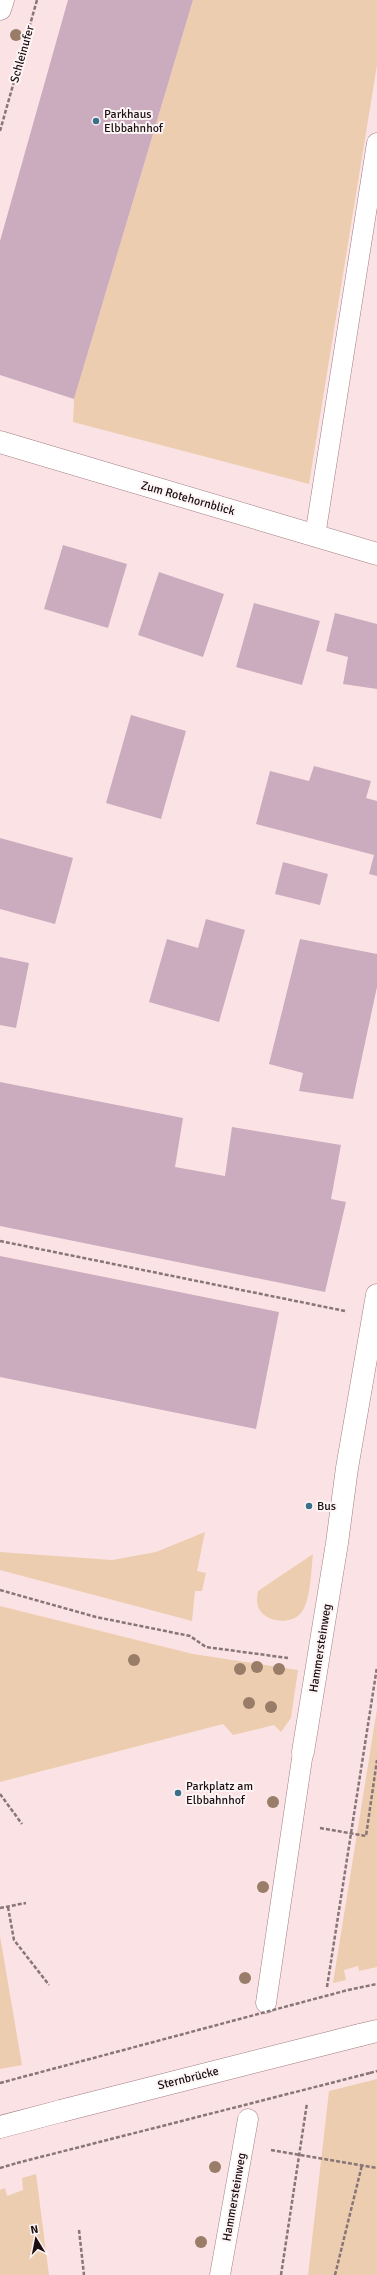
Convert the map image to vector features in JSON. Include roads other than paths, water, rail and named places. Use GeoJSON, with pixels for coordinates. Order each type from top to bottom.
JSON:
{"type":"FeatureCollection","features":[{"type":"Feature","properties":{"kind":"street"},"geometry":{"type":"LineString","coordinates":[[0,9],[3,0]]}},
{"type":"Feature","properties":{"kind":"street","name":"Zum Rotehornblick"},"geometry":{"type":"LineString","coordinates":[[0,442],[377,554]]}},
{"type":"Feature","properties":{"kind":"street","name":"Hammersteinweg"},"geometry":{"type":"LineString","coordinates":[[303,1752],[337,1543],[347,1468],[377,1295]]}},
{"type":"Feature","properties":{"kind":"street","name":"Sternbrücke"},"geometry":{"type":"LineString","coordinates":[[4,2126],[369,2033]]}},
{"type":"Feature","properties":{"kind":"lane"},"geometry":{"type":"LineString","coordinates":[[316,536],[377,143]]}},
{"type":"Feature","properties":{"kind":"lane","name":"Hammersteinweg"},"geometry":{"type":"LineString","coordinates":[[266,2003],[294,1824],[303,1752]]}},
{"type":"Feature","properties":{"kind":"lane","name":"Hammersteinweg"},"geometry":{"type":"LineString","coordinates":[[220,2275],[248,2119]]}},
{"type":"Feature","properties":{"kind":"place","name":"Parkhaus Elbbahnhof"},"geometry":{"type":"Point","coordinates":[96,121]}},
{"type":"Feature","properties":{"kind":"place","name":"Bus"},"geometry":{"type":"Point","coordinates":[309,1506]}},
{"type":"Feature","properties":{"kind":"place","name":"Parkplatz am Elbbahnhof"},"geometry":{"type":"Point","coordinates":[178,1793]}}]}
